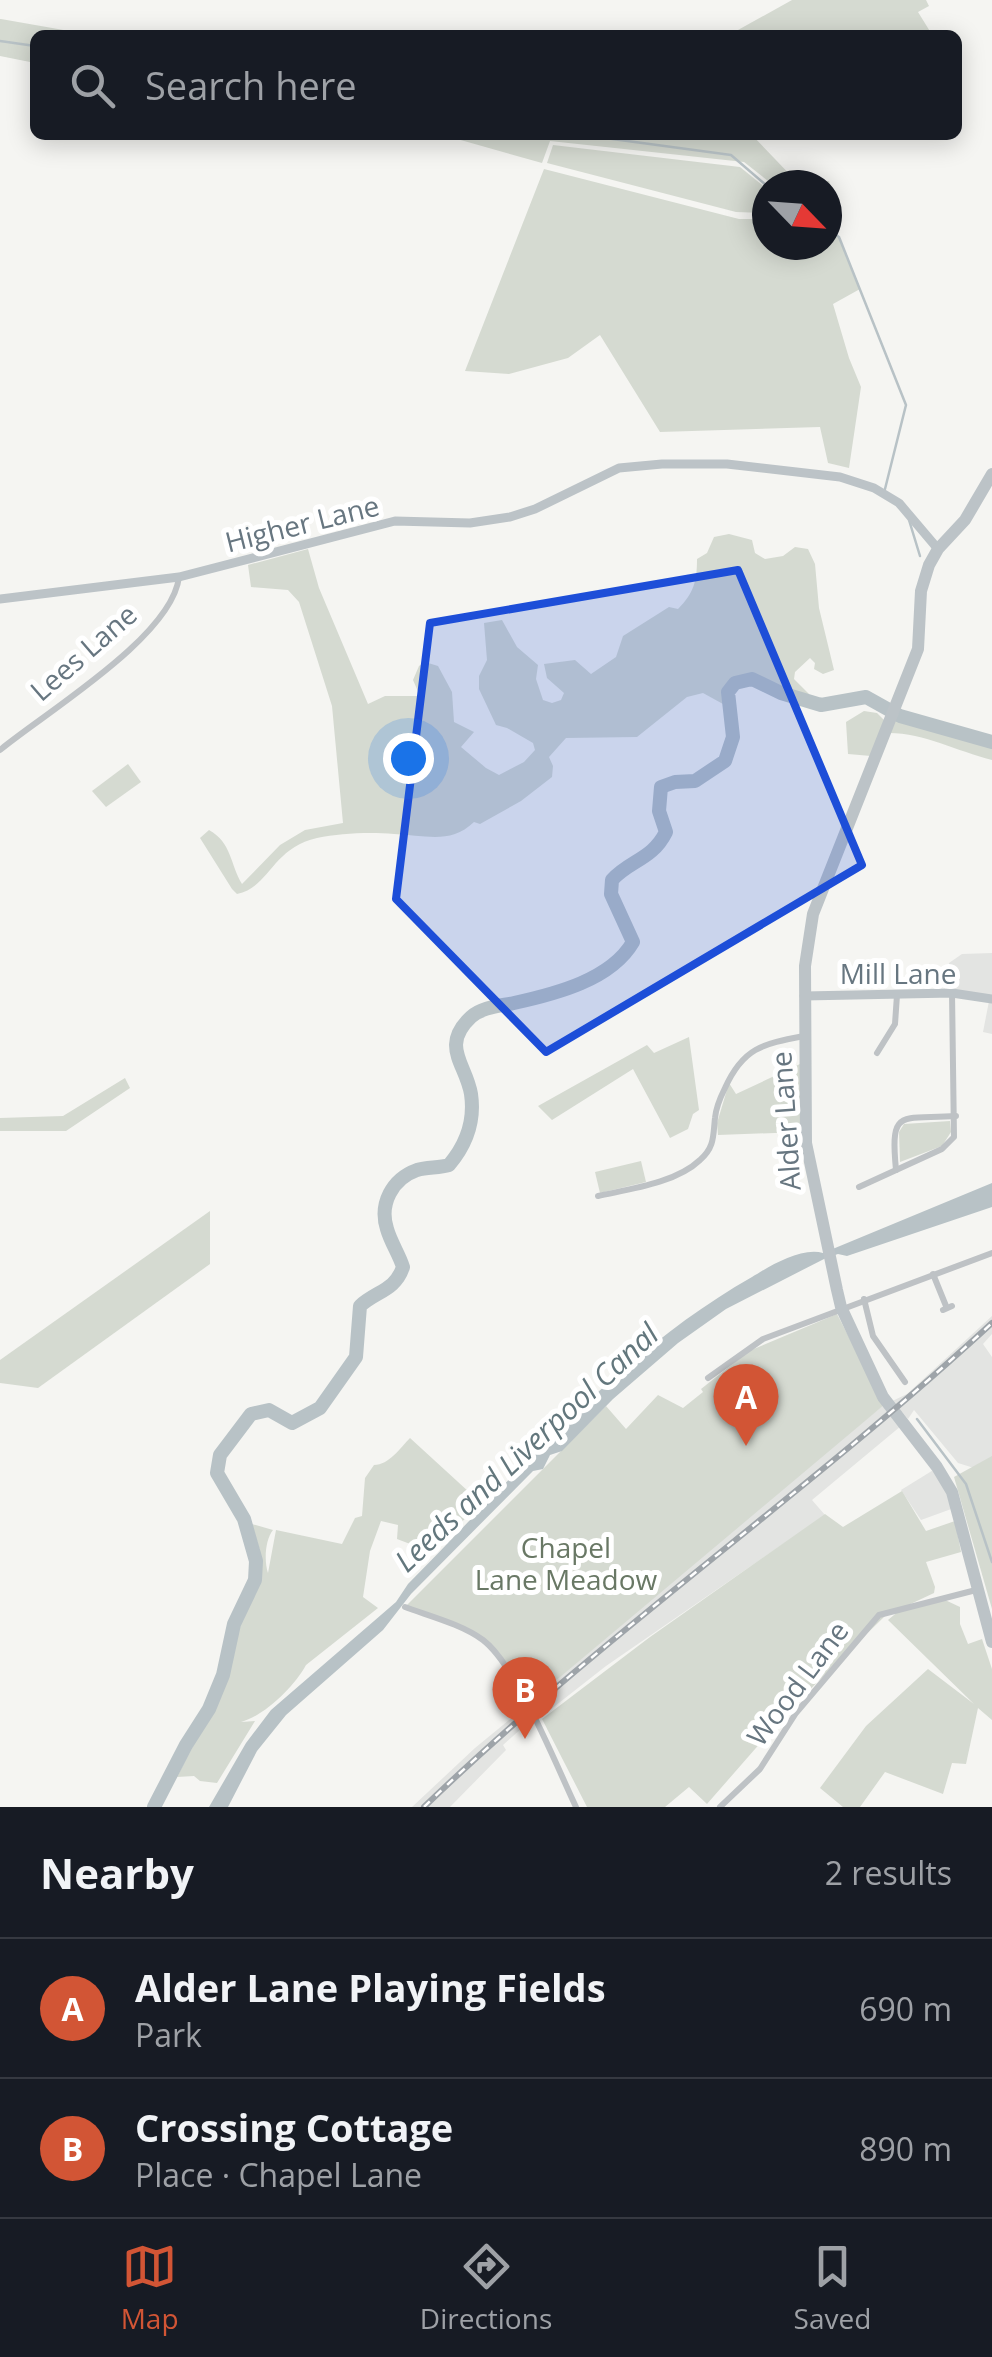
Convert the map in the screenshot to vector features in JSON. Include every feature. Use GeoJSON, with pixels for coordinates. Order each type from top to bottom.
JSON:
{"type":"FeatureCollection","features":[{"type":"Feature","properties":{"kind":"highway"},"geometry":{"type":"LineString","coordinates":[[938,549],[965,520],[992,474]]}},
{"type":"Feature","properties":{"kind":"highway","name":"Alder Lane"},"geometry":{"type":"LineString","coordinates":[[938,549],[921,591],[919,643],[818,900],[806,950],[806,1143],[842,1307],[884,1397],[952,1492],[992,1642]]}},
{"type":"Feature","properties":{"kind":"street","name":"Higher Lane"},"geometry":{"type":"LineString","coordinates":[[0,599],[180,577],[395,521],[470,523],[510,516],[536,509],[619,468],[691,462],[816,473],[874,488],[916,520],[938,549]]}},
{"type":"Feature","properties":{"kind":"street","name":"Lees Lane"},"geometry":{"type":"LineString","coordinates":[[0,750],[127,652],[170,604],[180,577]]}},
{"type":"Feature","properties":{"kind":"street","name":"Mill Lane"},"geometry":{"type":"LineString","coordinates":[[804,996],[952,993],[992,998]]}},
{"type":"Feature","properties":{"kind":"street"},"geometry":{"type":"LineString","coordinates":[[858,1188],[950,1144],[954,1137],[952,993]]}},
{"type":"Feature","properties":{"kind":"street"},"geometry":{"type":"LineString","coordinates":[[877,1053],[895,1024],[897,994]]}},
{"type":"Feature","properties":{"kind":"street"},"geometry":{"type":"LineString","coordinates":[[598,1196],[656,1184],[697,1164],[715,1138],[719,1100],[735,1066],[749,1052],[772,1042],[804,1036]]}},
{"type":"Feature","properties":{"kind":"street"},"geometry":{"type":"LineString","coordinates":[[896,1170],[892,1132],[897,1124],[904,1119],[956,1116]]}},
{"type":"Feature","properties":{"kind":"street"},"geometry":{"type":"LineString","coordinates":[[708,1378],[763,1339],[992,1252]]}},
{"type":"Feature","properties":{"kind":"street"},"geometry":{"type":"LineString","coordinates":[[933,1274],[947,1307]]}},
{"type":"Feature","properties":{"kind":"street"},"geometry":{"type":"LineString","coordinates":[[864,1300],[873,1336],[905,1382]]}},
{"type":"Feature","properties":{"kind":"street","name":"Wood Lane"},"geometry":{"type":"LineString","coordinates":[[720,1807],[760,1768],[796,1714],[880,1615],[978,1590]]}},
{"type":"Feature","properties":{"kind":"street"},"geometry":{"type":"LineString","coordinates":[[404,1607],[480,1638],[500,1656],[576,1807]]}},
{"type":"Feature","properties":{"kind":"highlighted area"},"geometry":{"type":"Polygon","coordinates":[[[738,570],[862,865],[546,1052],[396,899],[430,623],[738,570]]]}},
{"type":"Feature","properties":{"kind":"shaded area"},"geometry":{"type":"Polygon","coordinates":[[[992,953],[992,1034],[983,1032],[990,996],[946,990],[946,986],[949,963],[962,954],[992,953]]]}},
{"type":"Feature","properties":{"kind":"shaded area","name":"Leeds and Liverpool Canal"},"geometry":{"type":"Polygon","coordinates":[[[992,1183],[992,1207],[847,1256],[826,1258],[726,1309],[678,1343],[613,1399],[562,1451],[550,1455],[543,1469],[533,1471],[411,1594],[383,1630],[286,1715],[257,1751],[228,1807],[209,1807],[246,1743],[271,1710],[396,1602],[408,1584],[570,1418],[657,1342],[703,1308],[777,1263],[805,1253],[823,1253],[992,1183]]]}},
{"type":"Feature","properties":{"kind":"shaded area"},"geometry":{"type":"Polygon","coordinates":[[[992,1316],[992,1334],[983,1344],[992,1357],[992,1465],[974,1468],[958,1463],[914,1410],[908,1419],[902,1412],[901,1426],[812,1500],[825,1515],[606,1666],[541,1717],[538,1714],[503,1745],[506,1750],[450,1807],[412,1807],[475,1748],[514,1716],[522,1714],[534,1699],[808,1466],[884,1405],[907,1394],[992,1316]]]}},
{"type":"Feature","properties":{"kind":"shaded area"},"geometry":{"type":"Polygon","coordinates":[[[935,1469],[954,1508],[921,1520],[901,1490],[935,1469]]]}},
{"type":"Feature","properties":{"kind":"green space"},"geometry":{"type":"Polygon","coordinates":[[[792,0],[926,0],[929,6],[918,12],[929,30],[738,30],[792,0]]]}},
{"type":"Feature","properties":{"kind":"green space"},"geometry":{"type":"Polygon","coordinates":[[[0,19],[63,30],[30,30],[30,62],[0,56],[0,19]]]}},
{"type":"Feature","properties":{"kind":"green space"},"geometry":{"type":"Polygon","coordinates":[[[461,140],[757,140],[786,170],[754,170],[744,162],[550,141],[542,163],[461,140]]]}},
{"type":"Feature","properties":{"kind":"green space"},"geometry":{"type":"Polygon","coordinates":[[[553,145],[740,167],[752,177],[752,213],[736,212],[547,163],[553,145]]]}},
{"type":"Feature","properties":{"kind":"green space"},"geometry":{"type":"Polygon","coordinates":[[[544,169],[739,219],[752,219],[752,260],[842,260],[842,244],[860,289],[833,304],[861,387],[849,468],[828,463],[820,427],[660,432],[600,335],[568,358],[509,374],[465,371],[544,169]]]}},
{"type":"Feature","properties":{"kind":"green space"},"geometry":{"type":"Polygon","coordinates":[[[729,534],[752,540],[755,553],[765,559],[783,556],[795,547],[808,549],[815,564],[819,608],[834,670],[823,674],[814,669],[810,658],[795,672],[794,679],[809,694],[783,690],[761,678],[741,678],[723,704],[703,693],[687,697],[637,737],[566,738],[549,757],[552,777],[521,801],[456,834],[427,837],[365,833],[317,838],[290,850],[248,890],[237,894],[232,889],[200,838],[209,830],[226,848],[242,884],[280,845],[305,830],[343,823],[332,706],[299,602],[288,590],[251,587],[248,565],[308,549],[319,588],[368,704],[385,696],[420,696],[413,680],[419,666],[425,662],[438,666],[452,692],[454,722],[474,732],[461,747],[499,775],[524,762],[535,750],[533,743],[496,725],[479,689],[479,676],[487,660],[484,623],[502,620],[517,647],[538,665],[536,679],[543,700],[561,700],[564,693],[547,678],[544,664],[575,660],[591,674],[616,657],[623,636],[669,607],[678,609],[694,586],[697,559],[707,553],[714,537],[729,534]]]}},
{"type":"Feature","properties":{"kind":"green space"},"geometry":{"type":"Polygon","coordinates":[[[864,711],[877,713],[884,720],[871,756],[848,754],[846,722],[864,711]]]}},
{"type":"Feature","properties":{"kind":"green space"},"geometry":{"type":"Polygon","coordinates":[[[894,713],[992,742],[992,760],[926,739],[886,733],[894,713]]]}},
{"type":"Feature","properties":{"kind":"green space"},"geometry":{"type":"Polygon","coordinates":[[[128,764],[141,782],[106,807],[92,791],[128,764]]]}},
{"type":"Feature","properties":{"kind":"green space"},"geometry":{"type":"Polygon","coordinates":[[[689,1037],[699,1110],[693,1114],[688,1129],[670,1138],[633,1069],[552,1120],[538,1106],[647,1045],[654,1053],[689,1037]]]}},
{"type":"Feature","properties":{"kind":"green space"},"geometry":{"type":"Polygon","coordinates":[[[800,1064],[800,1132],[718,1135],[717,1123],[729,1083],[736,1094],[800,1064]]]}},
{"type":"Feature","properties":{"kind":"green space"},"geometry":{"type":"Polygon","coordinates":[[[125,1078],[130,1088],[66,1131],[0,1131],[0,1118],[63,1116],[125,1078]]]}},
{"type":"Feature","properties":{"kind":"green space"},"geometry":{"type":"Polygon","coordinates":[[[950,1121],[951,1132],[942,1146],[900,1162],[899,1132],[904,1124],[950,1121]]]}},
{"type":"Feature","properties":{"kind":"green space"},"geometry":{"type":"Polygon","coordinates":[[[641,1161],[646,1182],[600,1193],[595,1172],[641,1161]]]}},
{"type":"Feature","properties":{"kind":"green space"},"geometry":{"type":"Polygon","coordinates":[[[210,1211],[210,1264],[38,1388],[0,1383],[0,1360],[210,1211]]]}},
{"type":"Feature","properties":{"kind":"green space","name":"Chapel Lane Meadow"},"geometry":{"type":"Polygon","coordinates":[[[837,1314],[884,1405],[534,1699],[481,1638],[405,1607],[606,1406],[626,1429],[658,1395],[683,1408],[749,1351],[837,1314]]]}},
{"type":"Feature","properties":{"kind":"green space"},"geometry":{"type":"Polygon","coordinates":[[[410,1438],[481,1503],[424,1559],[426,1550],[397,1539],[398,1525],[381,1521],[370,1551],[363,1597],[378,1608],[306,1665],[269,1707],[241,1722],[255,1721],[217,1783],[200,1781],[194,1776],[177,1777],[227,1679],[227,1663],[248,1601],[260,1585],[260,1551],[252,1524],[273,1530],[266,1551],[268,1573],[276,1530],[342,1544],[355,1518],[362,1516],[365,1478],[374,1465],[389,1459],[410,1438]]]}},
{"type":"Feature","properties":{"kind":"green space"},"geometry":{"type":"Polygon","coordinates":[[[992,1456],[992,1609],[954,1477],[992,1456]]]}},
{"type":"Feature","properties":{"kind":"green space"},"geometry":{"type":"Polygon","coordinates":[[[902,1491],[926,1531],[955,1521],[961,1552],[926,1562],[934,1593],[885,1616],[790,1709],[707,1804],[689,1787],[665,1807],[587,1807],[542,1719],[650,1637],[825,1514],[843,1527],[902,1491]]]}},
{"type":"Feature","properties":{"kind":"green space"},"geometry":{"type":"Polygon","coordinates":[[[943,1599],[960,1607],[960,1624],[968,1644],[982,1639],[992,1669],[992,1720],[978,1708],[966,1764],[952,1763],[943,1794],[885,1772],[860,1807],[843,1807],[820,1788],[866,1726],[928,1669],[974,1704],[888,1620],[900,1610],[943,1599]]]}},
{"type":"Feature","properties":{"kind":"waterway"},"geometry":{"type":"LineString","coordinates":[[0,41],[30,45]]}},
{"type":"Feature","properties":{"kind":"waterway"},"geometry":{"type":"LineString","coordinates":[[620,140],[731,155],[752,173]]}},
{"type":"Feature","properties":{"kind":"waterway"},"geometry":{"type":"LineString","coordinates":[[842,245],[906,405],[885,489]]}},
{"type":"Feature","properties":{"kind":"waterway"},"geometry":{"type":"LineString","coordinates":[[909,520],[920,556]]}},
{"type":"Feature","properties":{"kind":"waterway"},"geometry":{"type":"LineString","coordinates":[[154,1807],[209,1709],[223,1675],[234,1624],[255,1580],[256,1561],[244,1519],[217,1473],[220,1455],[251,1414],[269,1410],[292,1423],[320,1408],[356,1357],[360,1306],[390,1286],[403,1267],[385,1220],[386,1202],[394,1186],[408,1174],[449,1165],[468,1132],[471,1094],[456,1046],[462,1027],[486,1009],[581,983],[623,955],[633,942],[611,894],[612,880],[648,854],[666,832],[659,811],[661,787],[695,781],[725,761],[733,737],[728,692],[735,683],[752,679],[821,705],[866,697],[900,716],[992,742]]}},
{"type":"Feature","properties":{"kind":"waterway"},"geometry":{"type":"LineString","coordinates":[[917,1419],[966,1484],[992,1562]]}},
{"type":"Feature","properties":{"kind":"railway"},"geometry":{"type":"LineString","coordinates":[[424,1807],[563,1682],[851,1446],[992,1323]]}},
{"type":"Feature","properties":{"kind":"place","name":"Alder Lane Playing Fields"},"geometry":{"type":"Point","coordinates":[746,1446]}},
{"type":"Feature","properties":{"kind":"place","name":"Crossing Cottage"},"geometry":{"type":"Point","coordinates":[525,1739]}}]}
